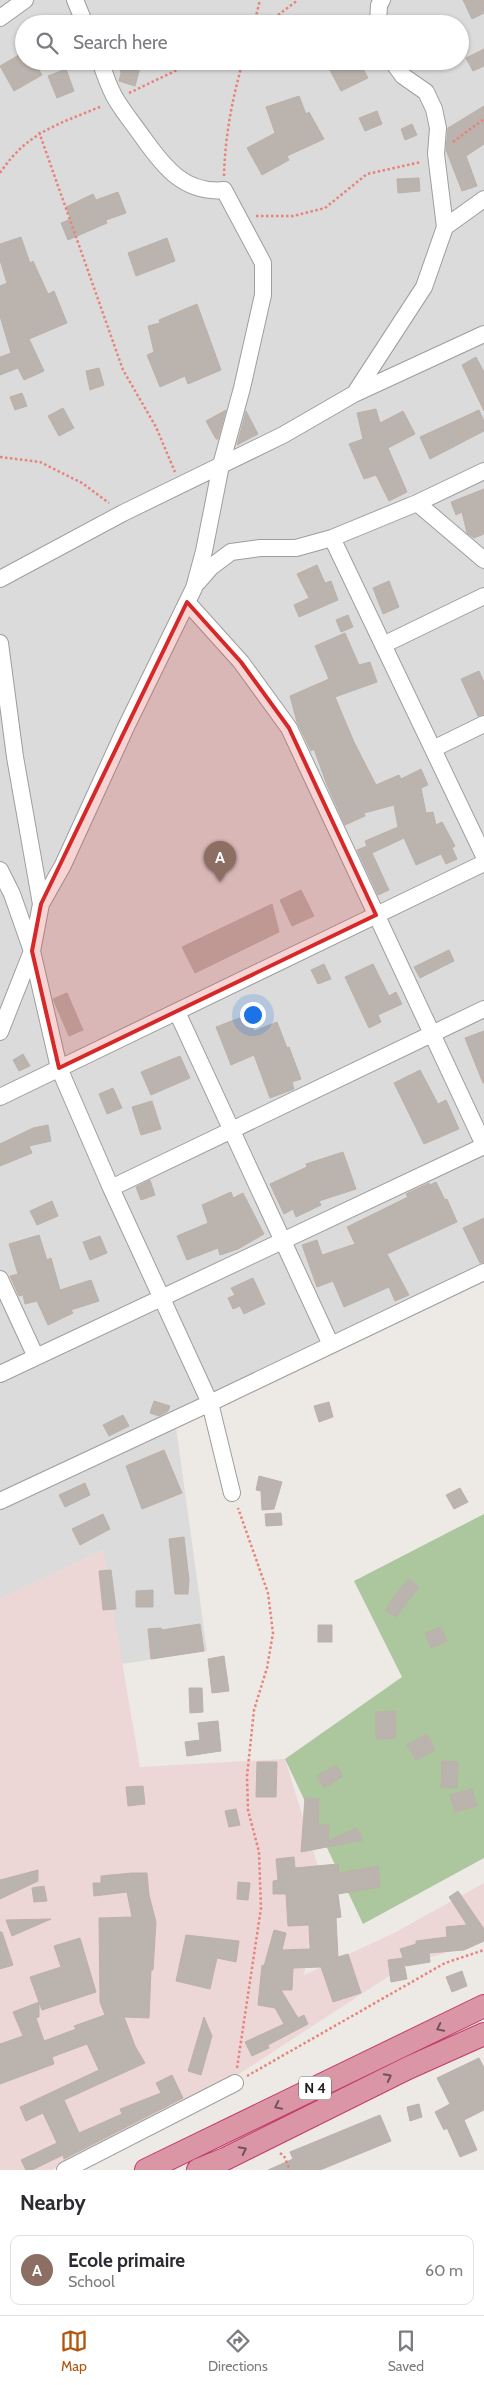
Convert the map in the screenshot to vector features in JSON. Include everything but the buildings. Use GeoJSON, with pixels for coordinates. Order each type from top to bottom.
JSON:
{"type":"FeatureCollection","features":[{"type":"Feature","properties":{"kind":"highway","name":"N 4"},"geometry":{"type":"LineString","coordinates":[[146,2170],[484,2006]]}},
{"type":"Feature","properties":{"kind":"highway","name":"N 4"},"geometry":{"type":"LineString","coordinates":[[198,2170],[408,2068],[484,2034]]}},
{"type":"Feature","properties":{"kind":"street"},"geometry":{"type":"LineString","coordinates":[[0,18],[25,0]]}},
{"type":"Feature","properties":{"kind":"street"},"geometry":{"type":"LineString","coordinates":[[75,0],[81,15]]}},
{"type":"Feature","properties":{"kind":"street"},"geometry":{"type":"LineString","coordinates":[[378,15],[379,5],[382,0]]}},
{"type":"Feature","properties":{"kind":"street"},"geometry":{"type":"LineString","coordinates":[[0,1032],[32,951],[41,904],[63,865],[126,725],[190,595],[204,551],[221,465],[242,388],[263,295],[263,263],[224,190],[215,191],[192,187],[175,176],[162,163],[116,100],[104,70]]}},
{"type":"Feature","properties":{"kind":"street"},"geometry":{"type":"LineString","coordinates":[[354,394],[424,287],[446,227],[436,154],[438,128],[434,109],[426,92],[403,76],[399,70]]}},
{"type":"Feature","properties":{"kind":"street"},"geometry":{"type":"LineString","coordinates":[[446,227],[484,199]]}},
{"type":"Feature","properties":{"kind":"street"},"geometry":{"type":"LineString","coordinates":[[0,579],[123,513],[283,435],[354,394],[484,334]]}},
{"type":"Feature","properties":{"kind":"street"},"geometry":{"type":"LineString","coordinates":[[190,595],[211,567],[231,552],[260,548],[296,548],[332,538],[417,503],[484,471]]}},
{"type":"Feature","properties":{"kind":"street"},"geometry":{"type":"LineString","coordinates":[[417,503],[484,560]]}},
{"type":"Feature","properties":{"kind":"street"},"geometry":{"type":"LineString","coordinates":[[332,538],[484,856]]}},
{"type":"Feature","properties":{"kind":"street"},"geometry":{"type":"LineString","coordinates":[[0,1374],[484,1146],[289,728],[190,595]]}},
{"type":"Feature","properties":{"kind":"street"},"geometry":{"type":"LineString","coordinates":[[383,645],[484,596]]}},
{"type":"Feature","properties":{"kind":"street"},"geometry":{"type":"LineString","coordinates":[[0,643],[15,758],[41,904]]}},
{"type":"Feature","properties":{"kind":"street"},"geometry":{"type":"LineString","coordinates":[[433,749],[484,724]]}},
{"type":"Feature","properties":{"kind":"street"},"geometry":{"type":"LineString","coordinates":[[0,1097],[484,863]]}},
{"type":"Feature","properties":{"kind":"street"},"geometry":{"type":"LineString","coordinates":[[0,870],[12,894],[32,951],[59,1068],[111,1188],[210,1403],[232,1493]]}},
{"type":"Feature","properties":{"kind":"street"},"geometry":{"type":"LineString","coordinates":[[111,1188],[484,1009]]}},
{"type":"Feature","properties":{"kind":"street"},"geometry":{"type":"LineString","coordinates":[[177,1012],[330,1344]]}},
{"type":"Feature","properties":{"kind":"street"},"geometry":{"type":"LineString","coordinates":[[0,1501],[484,1272]]}},
{"type":"Feature","properties":{"kind":"street"},"geometry":{"type":"LineString","coordinates":[[0,1278],[36,1357]]}},
{"type":"Feature","properties":{"kind":"street"},"geometry":{"type":"LineString","coordinates":[[65,2170],[235,2083]]}},
{"type":"Feature","properties":{"kind":"path"},"geometry":{"type":"LineString","coordinates":[[256,15],[260,0]]}},
{"type":"Feature","properties":{"kind":"path"},"geometry":{"type":"LineString","coordinates":[[278,15],[298,0]]}},
{"type":"Feature","properties":{"kind":"path"},"geometry":{"type":"LineString","coordinates":[[0,174],[11,156],[39,132],[116,100],[178,70]]}},
{"type":"Feature","properties":{"kind":"path"},"geometry":{"type":"LineString","coordinates":[[224,190],[224,157],[233,94],[240,70]]}},
{"type":"Feature","properties":{"kind":"path"},"geometry":{"type":"LineString","coordinates":[[237,214],[292,216],[325,208],[367,174],[422,162],[484,119]]}},
{"type":"Feature","properties":{"kind":"path"},"geometry":{"type":"LineString","coordinates":[[39,132],[123,370],[156,428],[181,485]]}},
{"type":"Feature","properties":{"kind":"path"},"geometry":{"type":"LineString","coordinates":[[0,457],[40,462],[82,483],[123,513]]}},
{"type":"Feature","properties":{"kind":"path"},"geometry":{"type":"LineString","coordinates":[[232,1493],[268,1593],[272,1633],[267,1668],[254,1710],[247,1776],[248,1810],[260,1852],[261,1908],[235,2083]]}},
{"type":"Feature","properties":{"kind":"path"},"geometry":{"type":"LineString","coordinates":[[235,2083],[445,1963],[484,1950]]}},
{"type":"Feature","properties":{"kind":"highlighted area"},"geometry":{"type":"Polygon","coordinates":[[[187,602],[241,662],[289,728],[376,915],[59,1068],[32,951],[41,904],[187,602]]]}},
{"type":"Feature","properties":{"kind":"shaded area"},"geometry":{"type":"Polygon","coordinates":[[[0,0],[484,0],[484,1274],[175,1420],[207,1651],[122,1664],[103,1550],[0,1599],[0,0]]]}},
{"type":"Feature","properties":{"kind":"shaded area"},"geometry":{"type":"Polygon","coordinates":[[[103,1550],[140,1767],[285,1759],[320,1873],[304,1975],[396,1932],[484,1883],[484,1931],[445,1953],[409,1963],[230,2080],[51,2170],[0,2170],[0,1599],[103,1550]]]}},
{"type":"Feature","properties":{"kind":"green space"},"geometry":{"type":"Polygon","coordinates":[[[484,1514],[484,1858],[363,1924],[285,1759],[402,1677],[354,1581],[484,1514]]]}},
{"type":"Feature","properties":{"kind":"place","name":"Ecole primaire"},"geometry":{"type":"Point","coordinates":[220,882]}}]}
